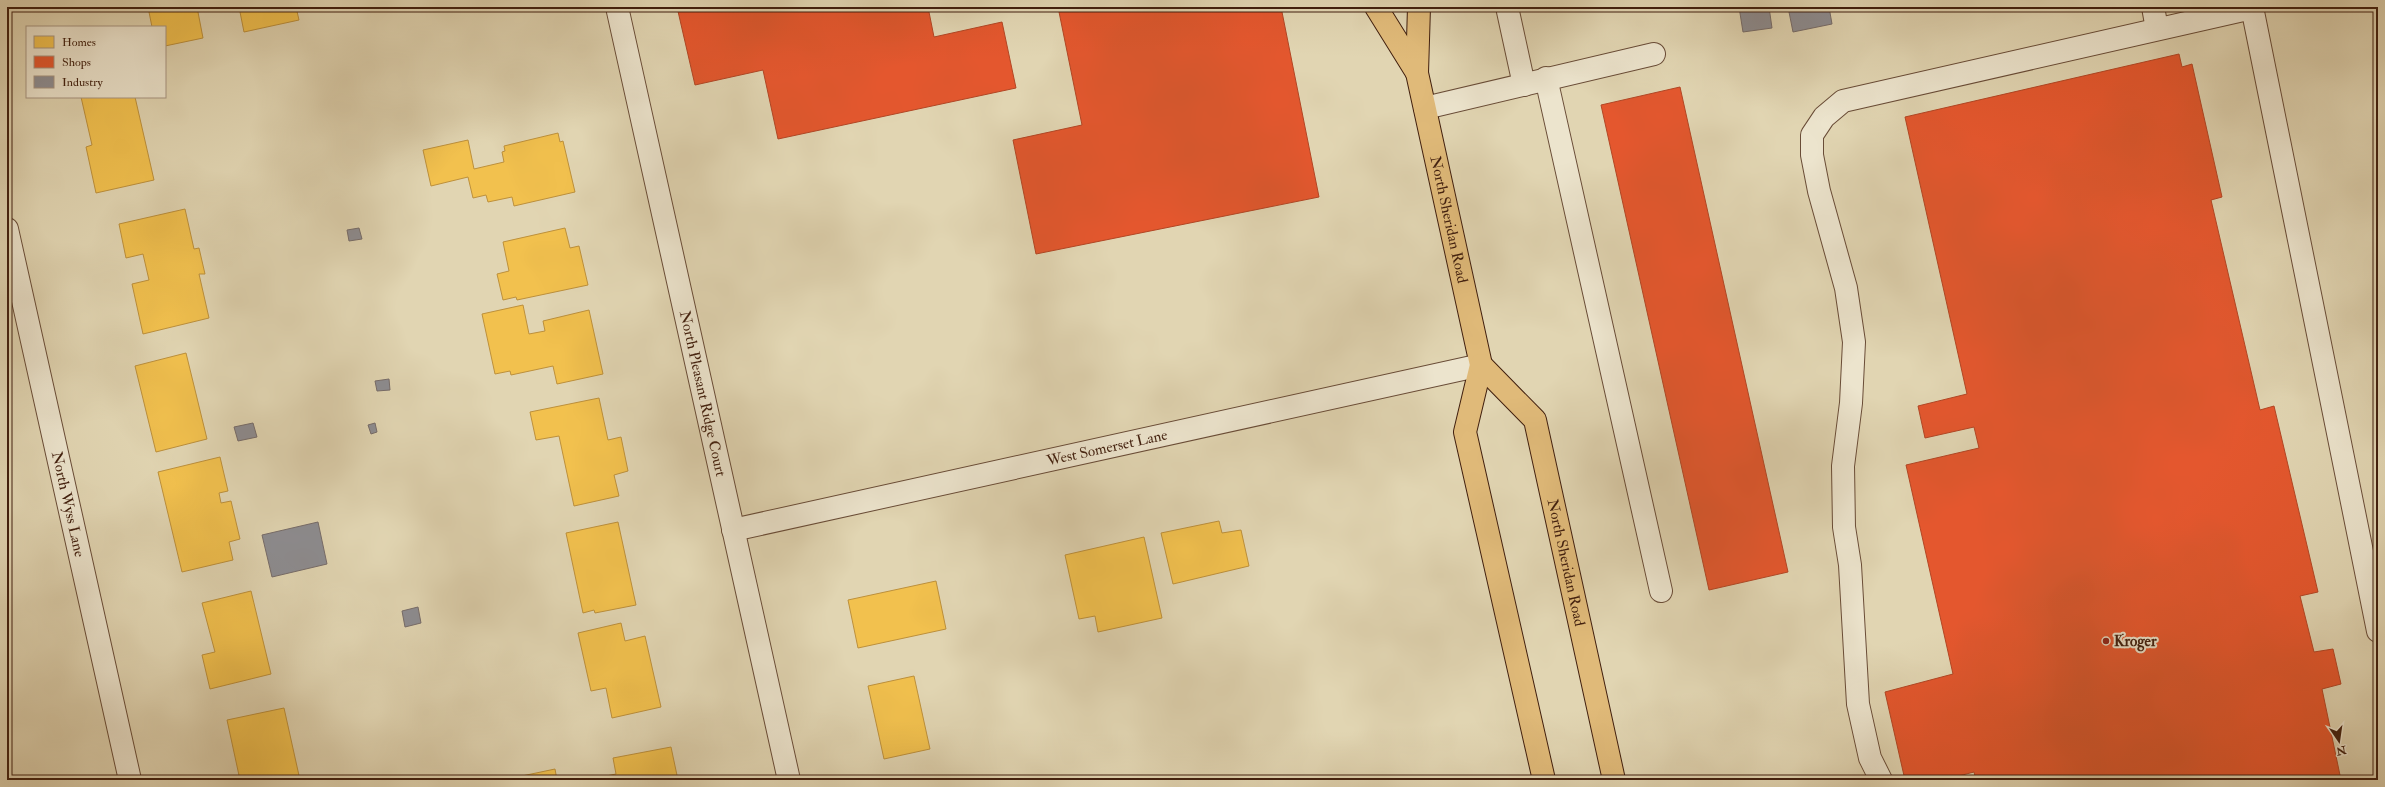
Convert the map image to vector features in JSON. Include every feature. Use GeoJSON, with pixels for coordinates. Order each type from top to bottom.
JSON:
{"type":"FeatureCollection","features":[{"type":"Feature","properties":{"kind":"main road","name":"North Sheridan Road"},"geometry":{"type":"LineString","coordinates":[[1376,7],[1417,73]]}},
{"type":"Feature","properties":{"kind":"main road","name":"North Sheridan Road"},"geometry":{"type":"LineString","coordinates":[[1419,7],[1417,73],[1481,365],[1465,432],[1544,780]]}},
{"type":"Feature","properties":{"kind":"main road","name":"North Sheridan Road"},"geometry":{"type":"LineString","coordinates":[[1481,365],[1535,420],[1614,780]]}},
{"type":"Feature","properties":{"kind":"street","name":"North Pleasant Ridge Court"},"geometry":{"type":"LineString","coordinates":[[618,7],[788,780]]}},
{"type":"Feature","properties":{"kind":"street"},"geometry":{"type":"LineString","coordinates":[[1507,7],[1524,85]]}},
{"type":"Feature","properties":{"kind":"street"},"geometry":{"type":"LineString","coordinates":[[2153,7],[2157,29]]}},
{"type":"Feature","properties":{"kind":"street"},"geometry":{"type":"LineString","coordinates":[[1881,780],[1870,758],[1858,704],[1850,565],[1844,527],[1843,466],[1851,403],[1854,342],[1846,288],[1819,191],[1812,155],[1812,135],[1824,117],[1843,101],[2252,8],[2378,631]]}},
{"type":"Feature","properties":{"kind":"street"},"geometry":{"type":"LineString","coordinates":[[1425,108],[1524,85],[1546,78],[1654,54]]}},
{"type":"Feature","properties":{"kind":"street"},"geometry":{"type":"LineString","coordinates":[[1546,78],[1661,591]]}},
{"type":"Feature","properties":{"kind":"street","name":"North Wyss Lane"},"geometry":{"type":"LineString","coordinates":[[7,229],[130,780]]}},
{"type":"Feature","properties":{"kind":"street","name":"West Somerset Lane"},"geometry":{"type":"LineString","coordinates":[[733,530],[1481,365]]}},
{"type":"Feature","properties":{"kind":"building: Homes"},"geometry":{"type":"Polygon","coordinates":[[[148,7],[197,7],[203,38],[166,46],[166,26],[152,26],[148,7]]]}},
{"type":"Feature","properties":{"kind":"building: Homes"},"geometry":{"type":"Polygon","coordinates":[[[239,7],[296,7],[299,20],[244,32],[239,7]]]}},
{"type":"Feature","properties":{"kind":"building: Homes"},"geometry":{"type":"Polygon","coordinates":[[[81,98],[135,98],[154,180],[96,193],[86,147],[92,145],[81,98]]]}},
{"type":"Feature","properties":{"kind":"building: Homes"},"geometry":{"type":"Polygon","coordinates":[[[558,133],[560,142],[563,141],[575,192],[514,206],[512,197],[488,202],[486,195],[473,198],[468,177],[431,186],[423,150],[468,140],[474,169],[504,162],[502,152],[505,151],[504,146],[558,133]]]}},
{"type":"Feature","properties":{"kind":"building: Homes"},"geometry":{"type":"Polygon","coordinates":[[[185,209],[194,249],[199,248],[205,274],[199,274],[209,318],[143,334],[132,284],[149,280],[143,254],[126,258],[119,224],[185,209]]]}},
{"type":"Feature","properties":{"kind":"building: Homes"},"geometry":{"type":"Polygon","coordinates":[[[565,228],[570,248],[579,246],[588,285],[517,300],[516,297],[503,300],[497,274],[509,271],[503,242],[565,228]]]}},
{"type":"Feature","properties":{"kind":"building: Homes"},"geometry":{"type":"Polygon","coordinates":[[[523,305],[529,334],[545,331],[543,321],[589,310],[603,374],[557,384],[553,366],[511,375],[510,371],[495,374],[482,314],[523,305]]]}},
{"type":"Feature","properties":{"kind":"building: Homes"},"geometry":{"type":"Polygon","coordinates":[[[186,353],[207,439],[156,452],[135,366],[186,353]]]}},
{"type":"Feature","properties":{"kind":"building: Homes"},"geometry":{"type":"Polygon","coordinates":[[[599,398],[608,440],[621,437],[628,471],[614,475],[619,496],[574,506],[559,436],[536,440],[530,412],[599,398]]]}},
{"type":"Feature","properties":{"kind":"building: Homes"},"geometry":{"type":"Polygon","coordinates":[[[220,457],[228,491],[219,493],[221,503],[231,501],[240,539],[229,542],[233,560],[182,572],[158,472],[220,457]]]}},
{"type":"Feature","properties":{"kind":"building: Homes"},"geometry":{"type":"Polygon","coordinates":[[[1219,521],[1222,533],[1241,530],[1249,566],[1173,584],[1161,533],[1219,521]]]}},
{"type":"Feature","properties":{"kind":"building: Homes"},"geometry":{"type":"Polygon","coordinates":[[[618,522],[636,605],[595,613],[594,610],[583,613],[566,533],[618,522]]]}},
{"type":"Feature","properties":{"kind":"building: Homes"},"geometry":{"type":"Polygon","coordinates":[[[1144,537],[1162,618],[1098,632],[1095,616],[1079,619],[1065,555],[1144,537]]]}},
{"type":"Feature","properties":{"kind":"building: Homes"},"geometry":{"type":"Polygon","coordinates":[[[936,581],[946,629],[858,648],[848,600],[936,581]]]}},
{"type":"Feature","properties":{"kind":"building: Homes"},"geometry":{"type":"Polygon","coordinates":[[[251,591],[271,674],[210,689],[202,655],[215,652],[202,603],[251,591]]]}},
{"type":"Feature","properties":{"kind":"building: Homes"},"geometry":{"type":"Polygon","coordinates":[[[621,623],[625,641],[645,636],[661,707],[612,718],[606,688],[591,691],[578,633],[621,623]]]}},
{"type":"Feature","properties":{"kind":"building: Homes"},"geometry":{"type":"Polygon","coordinates":[[[914,676],[930,749],[884,759],[868,686],[914,676]]]}},
{"type":"Feature","properties":{"kind":"building: Homes"},"geometry":{"type":"Polygon","coordinates":[[[284,708],[300,780],[240,780],[227,720],[284,708]]]}},
{"type":"Feature","properties":{"kind":"building: Homes"},"geometry":{"type":"Polygon","coordinates":[[[671,747],[678,780],[586,780],[616,774],[613,758],[671,747]]]}},
{"type":"Feature","properties":{"kind":"building: Homes"},"geometry":{"type":"Polygon","coordinates":[[[555,769],[557,780],[503,780],[555,769]]]}},
{"type":"Feature","properties":{"kind":"building: Shops"},"geometry":{"type":"Polygon","coordinates":[[[470,7],[493,7],[471,11],[470,7]]]}},
{"type":"Feature","properties":{"kind":"building: Shops"},"geometry":{"type":"Polygon","coordinates":[[[677,7],[928,7],[934,37],[1002,22],[1016,88],[778,139],[763,70],[695,85],[677,7]]]}},
{"type":"Feature","properties":{"kind":"building: Shops"},"geometry":{"type":"Polygon","coordinates":[[[1058,7],[1281,7],[1319,197],[1036,254],[1013,140],[1082,125],[1058,7]]]}},
{"type":"Feature","properties":{"kind":"building: Shops"},"geometry":{"type":"Polygon","coordinates":[[[2179,54],[2182,67],[2192,64],[2222,197],[2211,200],[2260,410],[2274,406],[2318,592],[2300,596],[2314,652],[2333,649],[2341,684],[2322,689],[2341,780],[1976,780],[1974,772],[1943,780],[1905,780],[1885,692],[1953,674],[1906,465],[1979,448],[1974,427],[1925,438],[1918,406],[1967,394],[1905,117],[2179,54]]]}},
{"type":"Feature","properties":{"kind":"building: Shops"},"geometry":{"type":"Polygon","coordinates":[[[1680,87],[1788,572],[1709,590],[1601,105],[1680,87]]]}},
{"type":"Feature","properties":{"kind":"building: Industry"},"geometry":{"type":"Polygon","coordinates":[[[1739,7],[1769,7],[1772,28],[1743,32],[1739,7]]]}},
{"type":"Feature","properties":{"kind":"building: Industry"},"geometry":{"type":"Polygon","coordinates":[[[1788,7],[1829,7],[1832,24],[1793,32],[1788,7]]]}},
{"type":"Feature","properties":{"kind":"building: Industry"},"geometry":{"type":"Polygon","coordinates":[[[359,228],[362,239],[349,241],[347,230],[359,228]]]}},
{"type":"Feature","properties":{"kind":"building: Industry"},"geometry":{"type":"Polygon","coordinates":[[[389,379],[390,390],[377,391],[375,381],[389,379]]]}},
{"type":"Feature","properties":{"kind":"building: Industry"},"geometry":{"type":"Polygon","coordinates":[[[253,423],[257,437],[238,441],[234,427],[253,423]]]}},
{"type":"Feature","properties":{"kind":"building: Industry"},"geometry":{"type":"Polygon","coordinates":[[[375,423],[377,432],[371,434],[368,425],[375,423]]]}},
{"type":"Feature","properties":{"kind":"building: Industry"},"geometry":{"type":"Polygon","coordinates":[[[318,522],[327,564],[272,577],[262,535],[318,522]]]}},
{"type":"Feature","properties":{"kind":"building: Industry"},"geometry":{"type":"Polygon","coordinates":[[[418,607],[421,623],[405,627],[402,611],[418,607]]]}},
{"type":"Feature","properties":{"kind":"place","name":"Kroger"},"geometry":{"type":"Point","coordinates":[2106,641]}}]}
